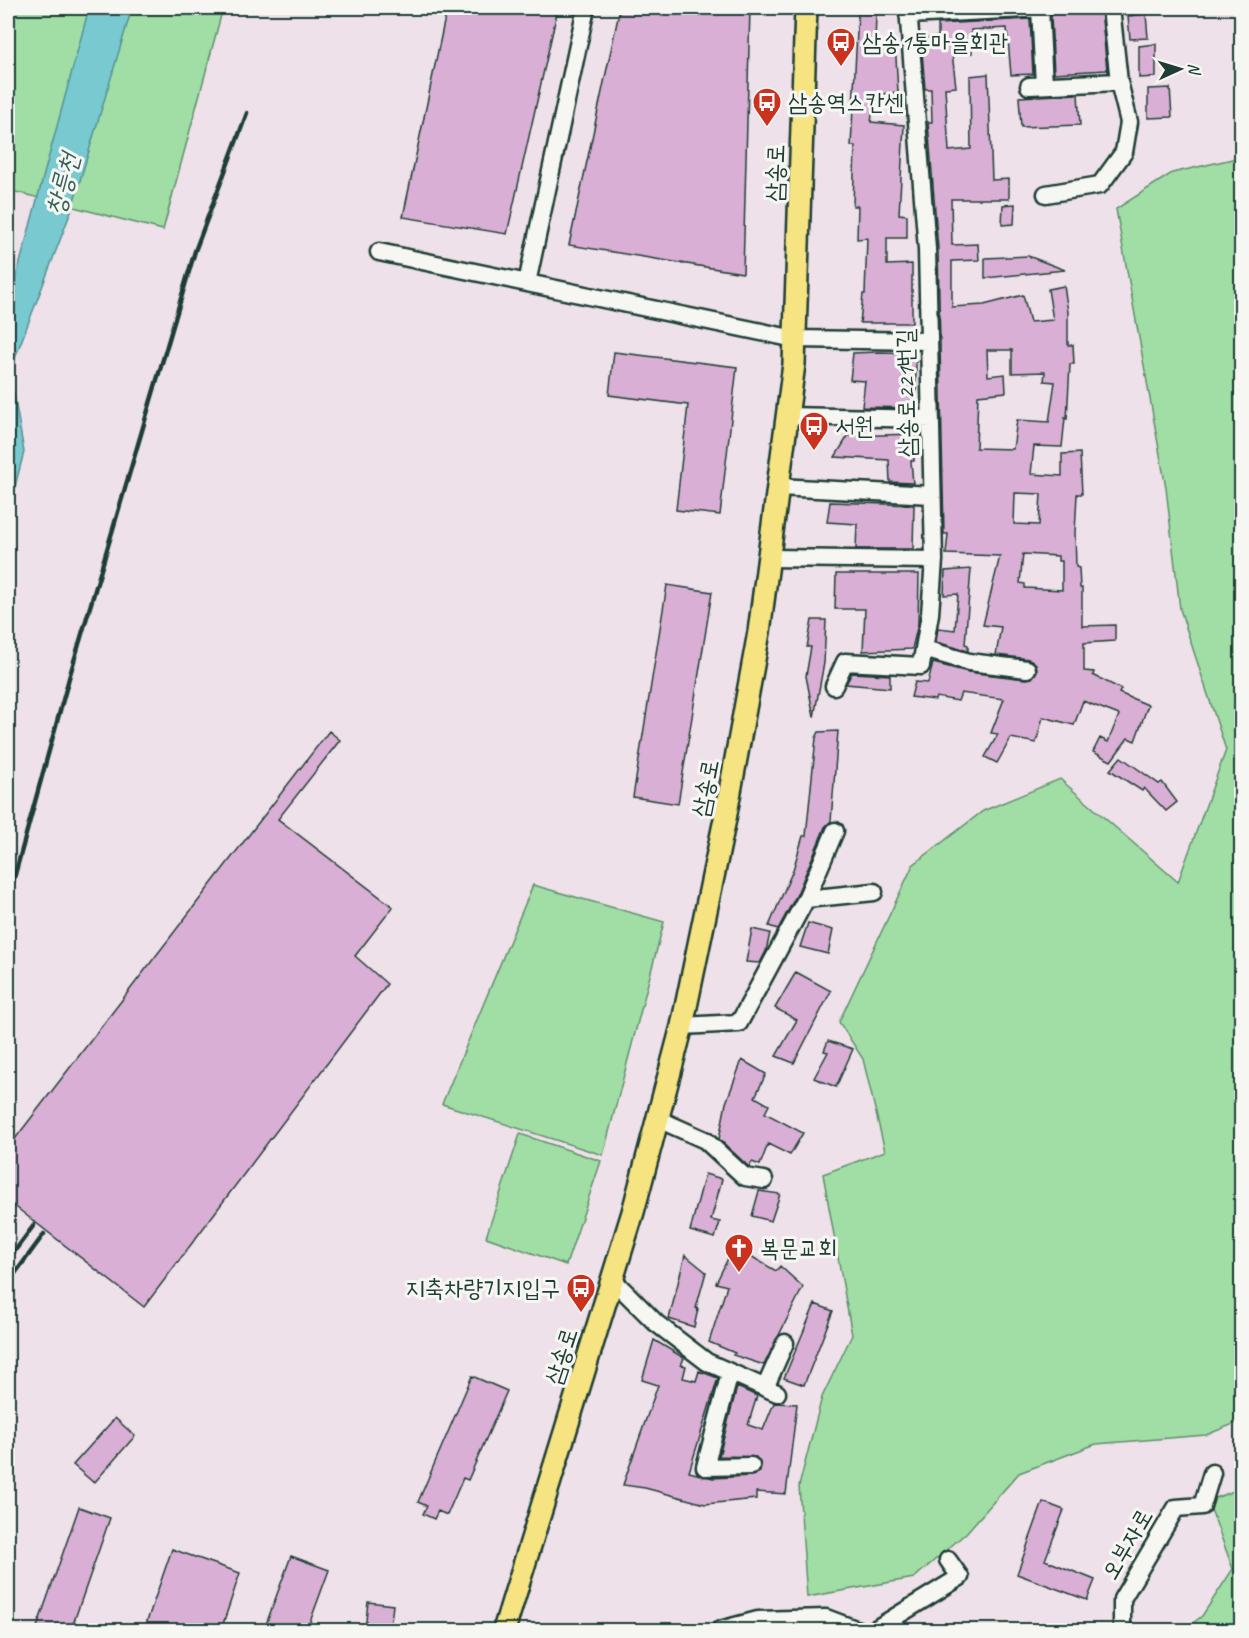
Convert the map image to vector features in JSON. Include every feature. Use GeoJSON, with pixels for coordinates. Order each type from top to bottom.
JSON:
{"type":"FeatureCollection","features":[{"type":"Feature","properties":{"kind":"main road","name":"삼송로"},"geometry":{"type":"LineString","coordinates":[[504,1630],[613,1280],[658,1119],[682,1026],[725,819],[759,632],[795,339],[806,9]]}},
{"type":"Feature","properties":{"kind":"street"},"geometry":{"type":"LineString","coordinates":[[527,283],[586,8]]}},
{"type":"Feature","properties":{"kind":"street"},"geometry":{"type":"LineString","coordinates":[[1040,8],[1037,85],[1119,82]]}},
{"type":"Feature","properties":{"kind":"street","name":"삼송로221번길"},"geometry":{"type":"LineString","coordinates":[[924,649],[930,614],[934,560],[927,249],[908,11],[1045,8]]}},
{"type":"Feature","properties":{"kind":"street"},"geometry":{"type":"LineString","coordinates":[[1046,194],[1100,185],[1124,152],[1129,122],[1119,82],[1111,8]]}},
{"type":"Feature","properties":{"kind":"street"},"geometry":{"type":"LineString","coordinates":[[379,252],[795,339],[929,341]]}},
{"type":"Feature","properties":{"kind":"street"},"geometry":{"type":"LineString","coordinates":[[787,416],[931,419]]}},
{"type":"Feature","properties":{"kind":"street"},"geometry":{"type":"LineString","coordinates":[[778,487],[932,495]]}},
{"type":"Feature","properties":{"kind":"street"},"geometry":{"type":"LineString","coordinates":[[769,558],[934,560]]}},
{"type":"Feature","properties":{"kind":"street"},"geometry":{"type":"LineString","coordinates":[[834,686],[845,662],[921,666],[924,649],[969,662],[1027,669]]}},
{"type":"Feature","properties":{"kind":"street"},"geometry":{"type":"LineString","coordinates":[[682,1026],[739,1023],[806,899],[835,831]]}},
{"type":"Feature","properties":{"kind":"street"},"geometry":{"type":"LineString","coordinates":[[806,899],[874,892]]}},
{"type":"Feature","properties":{"kind":"street"},"geometry":{"type":"LineString","coordinates":[[658,1119],[705,1140],[745,1177],[764,1180]]}},
{"type":"Feature","properties":{"kind":"street"},"geometry":{"type":"LineString","coordinates":[[613,1280],[656,1323],[707,1362],[771,1391],[785,1343]]}},
{"type":"Feature","properties":{"kind":"street"},"geometry":{"type":"LineString","coordinates":[[730,1373],[705,1467],[751,1466]]}},
{"type":"Feature","properties":{"kind":"street","name":"오부자로"},"geometry":{"type":"LineString","coordinates":[[1122,1630],[1122,1599],[1176,1508],[1202,1506],[1212,1473]]}},
{"type":"Feature","properties":{"kind":"street"},"geometry":{"type":"LineString","coordinates":[[874,1630],[960,1577],[948,1560]]}},
{"type":"Feature","properties":{"kind":"street"},"geometry":{"type":"LineString","coordinates":[[720,1630],[758,1620],[826,1618],[858,1630]]}},
{"type":"Feature","properties":{"kind":"green space"},"geometry":{"type":"Polygon","coordinates":[[[8,8],[223,8],[163,230],[8,190],[8,8]]]}},
{"type":"Feature","properties":{"kind":"green space"},"geometry":{"type":"Polygon","coordinates":[[[1241,157],[1241,1421],[1206,1435],[1096,1444],[1019,1473],[966,1533],[914,1578],[807,1597],[799,1486],[822,1397],[852,1335],[823,1174],[885,1151],[863,1059],[839,1022],[913,865],[983,811],[1060,779],[1178,882],[1226,750],[1180,609],[1166,488],[1116,209],[1172,173],[1241,157]]]}},
{"type":"Feature","properties":{"kind":"green space"},"geometry":{"type":"Polygon","coordinates":[[[533,885],[664,922],[603,1155],[442,1104],[533,885]]]}},
{"type":"Feature","properties":{"kind":"green space"},"geometry":{"type":"Polygon","coordinates":[[[520,1134],[601,1161],[566,1265],[486,1237],[520,1134]]]}},
{"type":"Feature","properties":{"kind":"green space"},"geometry":{"type":"Polygon","coordinates":[[[1241,1488],[1241,1630],[1184,1630],[1202,1616],[1233,1569],[1208,1501],[1241,1488]]]}},
{"type":"Feature","properties":{"kind":"water","name":"창릉천"},"geometry":{"type":"Polygon","coordinates":[[[89,8],[132,8],[70,214],[10,371],[24,452],[8,513],[8,307],[89,8]]]}},
{"type":"Feature","properties":{"kind":"building"},"geometry":{"type":"Polygon","coordinates":[[[447,8],[558,8],[507,234],[403,217],[447,8]]]}},
{"type":"Feature","properties":{"kind":"building"},"geometry":{"type":"Polygon","coordinates":[[[620,8],[750,8],[743,273],[569,245],[620,8]]]}},
{"type":"Feature","properties":{"kind":"building"},"geometry":{"type":"Polygon","coordinates":[[[1101,10],[1107,70],[1054,73],[1051,17],[1054,12],[1101,10]]]}},
{"type":"Feature","properties":{"kind":"building"},"geometry":{"type":"Polygon","coordinates":[[[858,13],[876,14],[875,44],[895,41],[898,92],[875,95],[871,122],[904,125],[899,214],[907,215],[907,238],[887,238],[887,265],[912,264],[912,323],[860,323],[863,294],[865,294],[867,238],[857,239],[858,206],[853,206],[855,146],[851,146],[858,13]]]}},
{"type":"Feature","properties":{"kind":"building"},"geometry":{"type":"Polygon","coordinates":[[[1146,14],[1148,38],[1130,39],[1128,16],[1146,14]]]}},
{"type":"Feature","properties":{"kind":"building"},"geometry":{"type":"Polygon","coordinates":[[[1030,19],[1033,74],[1011,75],[1007,28],[971,30],[972,53],[952,53],[956,87],[945,88],[949,151],[971,149],[970,76],[988,74],[992,180],[1009,179],[1009,199],[951,199],[952,245],[978,244],[979,260],[952,261],[952,307],[984,305],[1023,295],[1030,322],[1053,320],[1048,289],[1064,286],[1068,312],[1068,345],[1073,345],[1074,364],[1070,364],[1067,419],[1065,418],[1062,447],[1034,446],[1031,474],[1062,476],[1062,454],[1080,453],[1082,494],[1077,494],[1075,533],[1076,567],[1079,568],[1080,588],[1082,588],[1082,626],[1115,625],[1115,641],[1084,643],[1084,671],[1094,672],[1093,675],[1121,689],[1119,693],[1148,705],[1135,741],[1128,738],[1111,761],[1093,752],[1100,738],[1108,742],[1119,715],[1083,701],[1074,725],[1043,717],[1036,743],[1011,738],[997,763],[985,757],[998,734],[991,733],[1004,699],[961,693],[958,701],[936,697],[935,700],[911,697],[915,682],[928,683],[933,663],[968,672],[1026,679],[1032,678],[1037,671],[1036,664],[1029,659],[996,655],[1001,627],[983,625],[1000,556],[946,554],[948,534],[944,534],[938,249],[928,122],[932,122],[931,89],[925,89],[921,39],[938,37],[938,24],[1030,19]],[[987,350],[988,376],[1005,374],[1006,392],[978,395],[976,448],[1013,449],[1017,420],[1049,422],[1055,382],[1044,381],[1045,372],[1012,373],[1012,350],[987,350]],[[1015,493],[1014,524],[1039,525],[1041,494],[1015,493]],[[1023,554],[1020,583],[1025,584],[1025,588],[1062,590],[1062,561],[1058,561],[1058,556],[1023,554]]]}},
{"type":"Feature","properties":{"kind":"building"},"geometry":{"type":"Polygon","coordinates":[[[1156,44],[1156,77],[1139,78],[1139,46],[1156,44]]]}},
{"type":"Feature","properties":{"kind":"building"},"geometry":{"type":"Polygon","coordinates":[[[1170,88],[1172,117],[1148,118],[1148,89],[1170,88]]]}},
{"type":"Feature","properties":{"kind":"building"},"geometry":{"type":"Polygon","coordinates":[[[1078,94],[1080,125],[1021,127],[1019,97],[1078,94]]]}},
{"type":"Feature","properties":{"kind":"building"},"geometry":{"type":"Polygon","coordinates":[[[1015,204],[1014,224],[1002,225],[1003,205],[1015,204]]]}},
{"type":"Feature","properties":{"kind":"building"},"geometry":{"type":"Polygon","coordinates":[[[1028,256],[1065,270],[985,278],[985,258],[1028,256]]]}},
{"type":"Feature","properties":{"kind":"building"},"geometry":{"type":"Polygon","coordinates":[[[614,352],[737,367],[720,515],[676,510],[688,405],[609,395],[614,352]]]}},
{"type":"Feature","properties":{"kind":"building"},"geometry":{"type":"Polygon","coordinates":[[[853,353],[916,353],[916,408],[862,407],[865,381],[850,380],[853,353]]]}},
{"type":"Feature","properties":{"kind":"building"},"geometry":{"type":"Polygon","coordinates":[[[915,434],[914,461],[911,461],[913,483],[890,482],[889,460],[835,457],[848,436],[915,434]]]}},
{"type":"Feature","properties":{"kind":"building"},"geometry":{"type":"Polygon","coordinates":[[[830,502],[914,505],[913,549],[856,549],[857,524],[827,522],[830,502]]]}},
{"type":"Feature","properties":{"kind":"building"},"geometry":{"type":"Polygon","coordinates":[[[971,569],[965,644],[968,645],[968,651],[936,642],[938,628],[955,630],[958,594],[944,595],[945,571],[971,569]]]}},
{"type":"Feature","properties":{"kind":"building"},"geometry":{"type":"Polygon","coordinates":[[[836,574],[919,574],[918,624],[912,649],[863,651],[865,609],[835,609],[836,574]]]}},
{"type":"Feature","properties":{"kind":"building"},"geometry":{"type":"Polygon","coordinates":[[[667,585],[712,592],[678,804],[633,797],[667,585]]]}},
{"type":"Feature","properties":{"kind":"building"},"geometry":{"type":"Polygon","coordinates":[[[812,620],[826,620],[824,663],[814,717],[806,676],[811,647],[807,647],[812,620]]]}},
{"type":"Feature","properties":{"kind":"building"},"geometry":{"type":"Polygon","coordinates":[[[852,673],[890,675],[890,688],[846,684],[852,673]]]}},
{"type":"Feature","properties":{"kind":"building"},"geometry":{"type":"Polygon","coordinates":[[[329,731],[340,740],[278,819],[393,907],[355,956],[387,984],[144,1307],[8,1201],[8,1148],[329,731]]]}},
{"type":"Feature","properties":{"kind":"building"},"geometry":{"type":"Polygon","coordinates":[[[838,731],[831,821],[825,827],[797,894],[778,929],[769,926],[793,870],[803,836],[806,836],[816,738],[819,732],[838,731]]]}},
{"type":"Feature","properties":{"kind":"building"},"geometry":{"type":"Polygon","coordinates":[[[1121,757],[1159,784],[1162,782],[1177,802],[1166,811],[1144,788],[1142,791],[1110,770],[1121,757]]]}},
{"type":"Feature","properties":{"kind":"building"},"geometry":{"type":"Polygon","coordinates":[[[808,923],[833,930],[828,954],[800,947],[808,923]]]}},
{"type":"Feature","properties":{"kind":"building"},"geometry":{"type":"Polygon","coordinates":[[[752,929],[770,933],[766,951],[760,963],[746,962],[752,929]]]}},
{"type":"Feature","properties":{"kind":"building"},"geometry":{"type":"Polygon","coordinates":[[[796,972],[831,991],[794,1063],[776,1056],[797,1020],[775,1008],[796,972]]]}},
{"type":"Feature","properties":{"kind":"building"},"geometry":{"type":"Polygon","coordinates":[[[828,1041],[853,1049],[836,1087],[814,1078],[828,1052],[824,1051],[828,1041]]]}},
{"type":"Feature","properties":{"kind":"building"},"geometry":{"type":"Polygon","coordinates":[[[742,1060],[766,1074],[755,1097],[769,1105],[765,1113],[803,1133],[790,1155],[768,1144],[760,1165],[752,1162],[749,1167],[719,1139],[726,1103],[742,1060]]]}},
{"type":"Feature","properties":{"kind":"building"},"geometry":{"type":"Polygon","coordinates":[[[705,1174],[722,1179],[711,1220],[720,1222],[715,1238],[690,1231],[705,1174]]]}},
{"type":"Feature","properties":{"kind":"building"},"geometry":{"type":"Polygon","coordinates":[[[759,1191],[780,1194],[771,1221],[752,1216],[759,1191]]]}},
{"type":"Feature","properties":{"kind":"building"},"geometry":{"type":"Polygon","coordinates":[[[734,1246],[776,1271],[780,1266],[803,1287],[764,1365],[733,1355],[735,1353],[709,1342],[727,1286],[716,1283],[734,1246]]]}},
{"type":"Feature","properties":{"kind":"building"},"geometry":{"type":"Polygon","coordinates":[[[685,1255],[706,1272],[696,1308],[698,1309],[694,1327],[669,1319],[685,1255]]]}},
{"type":"Feature","properties":{"kind":"building"},"geometry":{"type":"Polygon","coordinates":[[[815,1304],[833,1311],[804,1385],[784,1378],[815,1304]]]}},
{"type":"Feature","properties":{"kind":"building"},"geometry":{"type":"Polygon","coordinates":[[[654,1340],[684,1358],[681,1365],[686,1366],[683,1378],[696,1381],[699,1371],[718,1378],[689,1472],[713,1478],[751,1476],[760,1472],[761,1465],[756,1457],[719,1456],[737,1387],[757,1396],[748,1425],[763,1430],[774,1403],[797,1404],[786,1494],[756,1492],[756,1499],[705,1504],[645,1488],[623,1485],[658,1385],[642,1380],[654,1340]]]}},
{"type":"Feature","properties":{"kind":"building"},"geometry":{"type":"Polygon","coordinates":[[[472,1376],[507,1391],[468,1480],[463,1478],[447,1515],[438,1511],[434,1519],[423,1514],[427,1506],[418,1502],[472,1376]]]}},
{"type":"Feature","properties":{"kind":"building"},"geometry":{"type":"Polygon","coordinates":[[[115,1418],[135,1436],[94,1483],[73,1465],[115,1418]]]}},
{"type":"Feature","properties":{"kind":"building"},"geometry":{"type":"Polygon","coordinates":[[[1043,1502],[1064,1510],[1045,1560],[1095,1580],[1087,1600],[1017,1574],[1043,1502]]]}},
{"type":"Feature","properties":{"kind":"building"},"geometry":{"type":"Polygon","coordinates":[[[79,1507],[110,1518],[71,1630],[36,1630],[79,1507]]]}},
{"type":"Feature","properties":{"kind":"building"},"geometry":{"type":"Polygon","coordinates":[[[172,1549],[240,1573],[221,1630],[144,1630],[172,1549]]]}},
{"type":"Feature","properties":{"kind":"building"},"geometry":{"type":"Polygon","coordinates":[[[291,1556],[329,1570],[307,1630],[264,1630],[291,1556]]]}},
{"type":"Feature","properties":{"kind":"building"},"geometry":{"type":"Polygon","coordinates":[[[368,1602],[393,1605],[390,1630],[365,1630],[368,1602]]]}},
{"type":"Feature","properties":{"kind":"railway"},"geometry":{"type":"LineString","coordinates":[[8,900],[69,678],[195,251],[247,113]]}},
{"type":"Feature","properties":{"kind":"railway"},"geometry":{"type":"LineString","coordinates":[[8,1260],[34,1225]]}},
{"type":"Feature","properties":{"kind":"railway"},"geometry":{"type":"LineString","coordinates":[[8,1283],[44,1234]]}},
{"type":"Feature","properties":{"kind":"place","name":"삼송1통마을회관"},"geometry":{"type":"Point","coordinates":[841,68]}},
{"type":"Feature","properties":{"kind":"place","name":"삼송역스칸센"},"geometry":{"type":"Point","coordinates":[767,128]}},
{"type":"Feature","properties":{"kind":"place","name":"서원"},"geometry":{"type":"Point","coordinates":[814,452]}},
{"type":"Feature","properties":{"kind":"place","name":"복문교회"},"geometry":{"type":"Point","coordinates":[739,1274]}},
{"type":"Feature","properties":{"kind":"place","name":"지축차량기지입구"},"geometry":{"type":"Point","coordinates":[581,1314]}}]}
